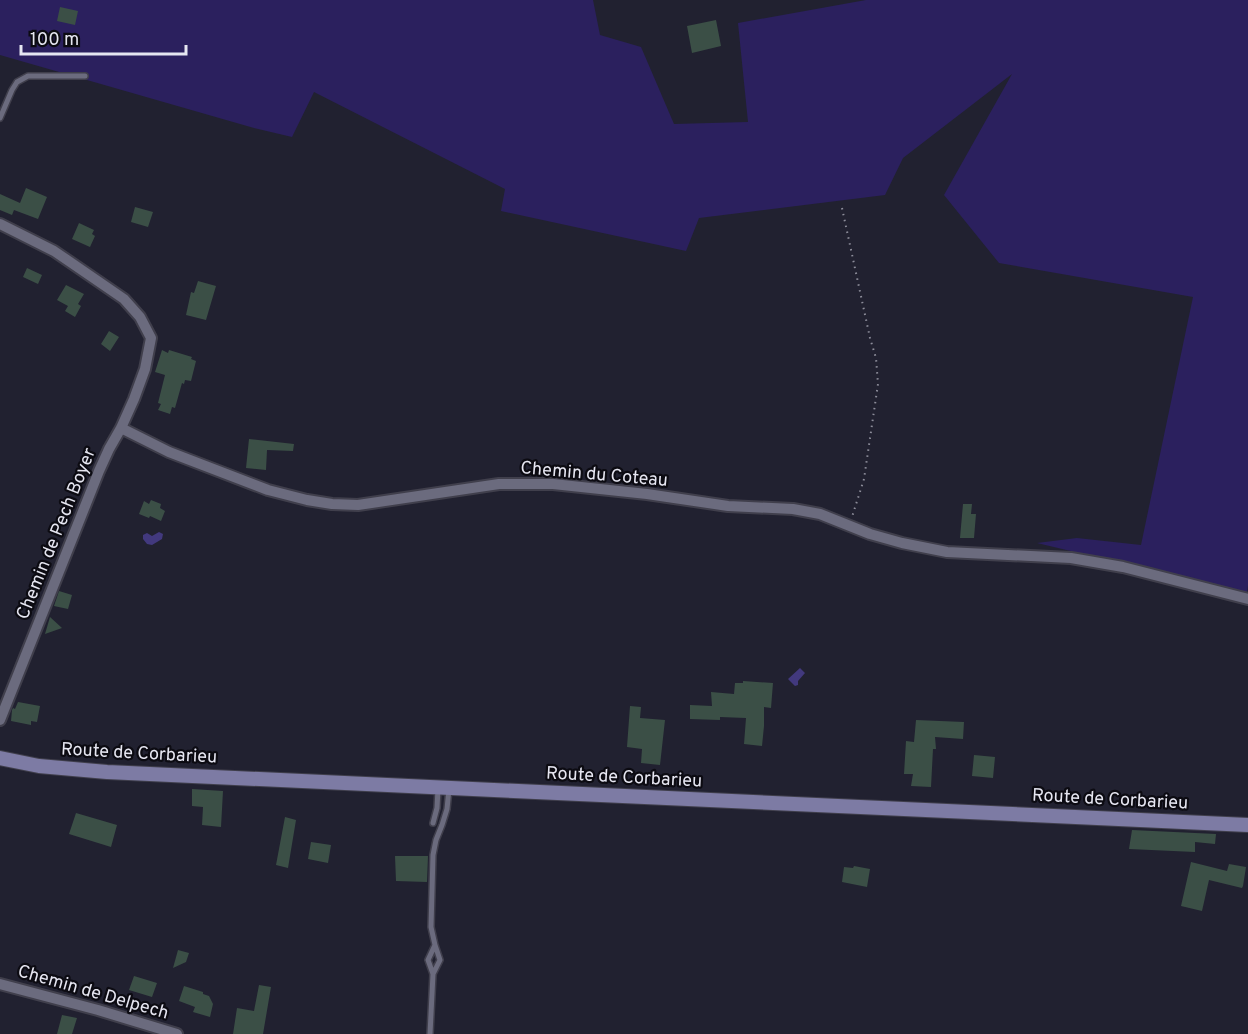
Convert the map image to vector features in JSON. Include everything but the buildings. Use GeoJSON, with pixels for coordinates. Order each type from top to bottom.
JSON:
{"type":"FeatureCollection","features":[{"type":"Feature","properties":{"kind":"main road","name":"Route de Corbarieu"},"geometry":{"type":"LineString","coordinates":[[0,758],[39,766],[107,772],[1248,825]]}},
{"type":"Feature","properties":{"kind":"street"},"geometry":{"type":"LineString","coordinates":[[0,224],[54,251],[124,299],[140,317],[151,339],[145,369],[121,428]]}},
{"type":"Feature","properties":{"kind":"street","name":"Chemin du Coteau"},"geometry":{"type":"LineString","coordinates":[[121,428],[169,452],[267,490],[332,504],[358,505],[499,484],[553,484],[647,494],[728,506],[793,509],[820,514],[870,534],[902,543],[947,552],[1071,558],[1123,567],[1248,599]]}},
{"type":"Feature","properties":{"kind":"street","name":"Chemin de Pech Boyer"},"geometry":{"type":"LineString","coordinates":[[0,720],[108,449],[121,428]]}},
{"type":"Feature","properties":{"kind":"street","name":"Chemin de Delpech"},"geometry":{"type":"LineString","coordinates":[[0,984],[177,1034]]}},
{"type":"Feature","properties":{"kind":"lane"},"geometry":{"type":"LineString","coordinates":[[0,118],[17,82],[28,76],[85,76]]}},
{"type":"Feature","properties":{"kind":"lane"},"geometry":{"type":"LineString","coordinates":[[433,823],[444,787]]}},
{"type":"Feature","properties":{"kind":"lane"},"geometry":{"type":"LineString","coordinates":[[433,974],[440,960],[431,927],[433,855],[447,809],[444,787]]}},
{"type":"Feature","properties":{"kind":"lane"},"geometry":{"type":"LineString","coordinates":[[430,1034],[433,974],[428,960],[435,945]]}},
{"type":"Feature","properties":{"kind":"path"},"geometry":{"type":"LineString","coordinates":[[842,208],[876,358],[878,384],[864,479],[850,526]]}},
{"type":"Feature","properties":{"kind":"shaded area"},"geometry":{"type":"Polygon","coordinates":[[[0,0],[593,0],[600,35],[641,47],[674,124],[748,122],[738,23],[866,0],[1248,0],[1247,593],[1037,543],[1077,538],[1141,545],[1193,297],[999,263],[944,195],[1012,74],[903,158],[885,195],[699,218],[686,251],[501,211],[505,189],[314,92],[292,137],[0,55],[0,0]]]}},
{"type":"Feature","properties":{"kind":"shaded area"},"geometry":{"type":"Polygon","coordinates":[[[159,532],[163,534],[162,539],[152,545],[147,544],[143,539],[143,535],[147,533],[152,536],[159,532]]]}},
{"type":"Feature","properties":{"kind":"shaded area"},"geometry":{"type":"Polygon","coordinates":[[[800,668],[805,673],[795,686],[788,679],[800,668]]]}}]}
